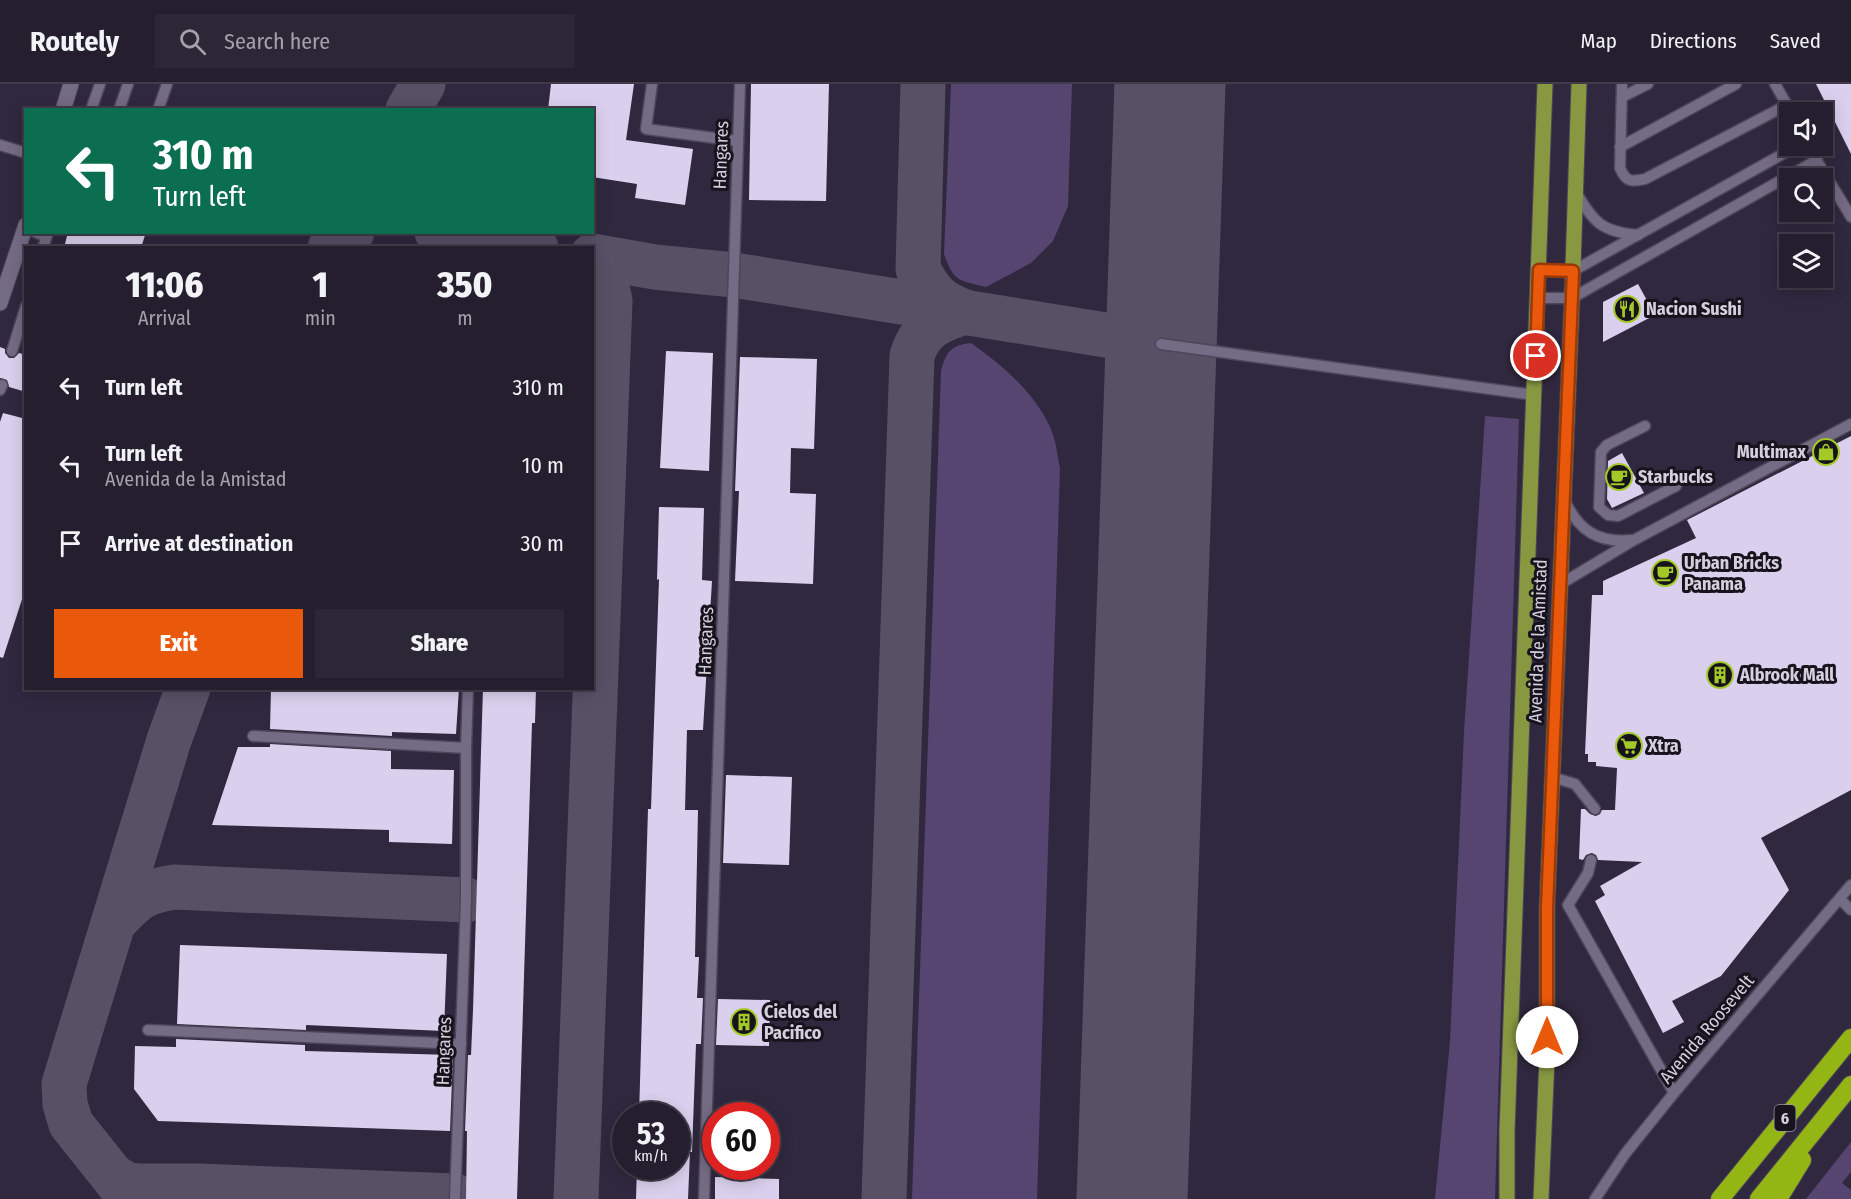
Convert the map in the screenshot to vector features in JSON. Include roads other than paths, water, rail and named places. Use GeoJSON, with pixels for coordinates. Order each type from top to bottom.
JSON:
{"type":"FeatureCollection","features":[{"type":"Feature","properties":{"kind":"highway","name":"6"},"geometry":{"type":"LineString","coordinates":[[1720,1199],[1851,1038]]}},
{"type":"Feature","properties":{"kind":"highway","name":"6"},"geometry":{"type":"LineString","coordinates":[[1759,1199],[1847,1089]]}},
{"type":"Feature","properties":{"kind":"highway"},"geometry":{"type":"LineString","coordinates":[[1778,1199],[1847,1089]]}},
{"type":"Feature","properties":{"kind":"main road"},"geometry":{"type":"LineString","coordinates":[[64,108],[71,84]]}},
{"type":"Feature","properties":{"kind":"main road","name":"Avenida de la Amistad"},"geometry":{"type":"LineString","coordinates":[[1507,1199],[1507,1131],[1545,84]]}},
{"type":"Feature","properties":{"kind":"main road","name":"Avenida de la Amistad"},"geometry":{"type":"LineString","coordinates":[[1541,1199],[1547,1058],[1547,908],[1579,84]]}},
{"type":"Feature","properties":{"kind":"main road"},"geometry":{"type":"LineString","coordinates":[[0,303],[25,234]]}},
{"type":"Feature","properties":{"kind":"lane"},"geometry":{"type":"LineString","coordinates":[[92,108],[100,84]]}},
{"type":"Feature","properties":{"kind":"lane"},"geometry":{"type":"LineString","coordinates":[[120,108],[128,84]]}},
{"type":"Feature","properties":{"kind":"lane"},"geometry":{"type":"LineString","coordinates":[[159,108],[166,84]]}},
{"type":"Feature","properties":{"kind":"lane"},"geometry":{"type":"LineString","coordinates":[[652,84],[646,129],[738,141]]}},
{"type":"Feature","properties":{"kind":"lane","name":"Hangares"},"geometry":{"type":"LineString","coordinates":[[704,1199],[740,84]]}},
{"type":"Feature","properties":{"kind":"lane"},"geometry":{"type":"LineString","coordinates":[[1623,84],[1620,168],[1625,179],[1632,182],[1645,179],[1779,114]]}},
{"type":"Feature","properties":{"kind":"lane"},"geometry":{"type":"LineString","coordinates":[[1622,98],[1648,84]]}},
{"type":"Feature","properties":{"kind":"lane"},"geometry":{"type":"LineString","coordinates":[[1620,147],[1736,84]]}},
{"type":"Feature","properties":{"kind":"lane"},"geometry":{"type":"LineString","coordinates":[[1775,84],[1785,102]]}},
{"type":"Feature","properties":{"kind":"lane"},"geometry":{"type":"LineString","coordinates":[[2,146],[24,152]]}},
{"type":"Feature","properties":{"kind":"lane"},"geometry":{"type":"LineString","coordinates":[[1539,270],[1573,271],[1779,156]]}},
{"type":"Feature","properties":{"kind":"lane"},"geometry":{"type":"LineString","coordinates":[[1814,156],[1851,217]]}},
{"type":"Feature","properties":{"kind":"lane"},"geometry":{"type":"LineString","coordinates":[[1538,298],[1572,298],[1817,160]]}},
{"type":"Feature","properties":{"kind":"lane"},"geometry":{"type":"LineString","coordinates":[[1576,191],[1592,219],[1620,233],[1638,235]]}},
{"type":"Feature","properties":{"kind":"lane"},"geometry":{"type":"LineString","coordinates":[[12,351],[24,312]]}},
{"type":"Feature","properties":{"kind":"lane"},"geometry":{"type":"LineString","coordinates":[[1161,344],[1534,395]]}},
{"type":"Feature","properties":{"kind":"lane"},"geometry":{"type":"LineString","coordinates":[[1559,585],[1634,540],[1851,424]]}},
{"type":"Feature","properties":{"kind":"lane"},"geometry":{"type":"LineString","coordinates":[[1645,426],[1607,445],[1601,452],[1599,507],[1608,516],[1618,516],[1676,486]]}},
{"type":"Feature","properties":{"kind":"lane"},"geometry":{"type":"LineString","coordinates":[[1564,500],[1571,516],[1583,529],[1616,542],[1634,540]]}},
{"type":"Feature","properties":{"kind":"lane","name":"Hangares"},"geometry":{"type":"LineString","coordinates":[[455,1199],[466,900],[468,690]]}},
{"type":"Feature","properties":{"kind":"lane"},"geometry":{"type":"LineString","coordinates":[[253,736],[466,748]]}},
{"type":"Feature","properties":{"kind":"lane"},"geometry":{"type":"LineString","coordinates":[[1552,777],[1575,784],[1595,809]]}},
{"type":"Feature","properties":{"kind":"lane"},"geometry":{"type":"LineString","coordinates":[[1547,908],[1568,905],[1588,873],[1591,860]]}},
{"type":"Feature","properties":{"kind":"lane","name":"Avenida Roosevelt"},"geometry":{"type":"LineString","coordinates":[[1595,1199],[1604,1182],[1674,1093],[1851,885]]}},
{"type":"Feature","properties":{"kind":"lane"},"geometry":{"type":"LineString","coordinates":[[1840,899],[1851,910]]}},
{"type":"Feature","properties":{"kind":"lane"},"geometry":{"type":"LineString","coordinates":[[1568,905],[1674,1093]]}},
{"type":"Feature","properties":{"kind":"lane"},"geometry":{"type":"LineString","coordinates":[[148,1030],[461,1044]]}},
{"type":"Feature","properties":{"kind":"place","name":"Nacion Sushi"},"geometry":{"type":"Point","coordinates":[1627,309]}},
{"type":"Feature","properties":{"kind":"place","name":"Multimax"},"geometry":{"type":"Point","coordinates":[1826,452]}},
{"type":"Feature","properties":{"kind":"place","name":"Starbucks"},"geometry":{"type":"Point","coordinates":[1619,477]}},
{"type":"Feature","properties":{"kind":"place","name":"Urban Bricks Panama"},"geometry":{"type":"Point","coordinates":[1665,573]}},
{"type":"Feature","properties":{"kind":"place","name":"Albrook Mall"},"geometry":{"type":"Point","coordinates":[1720,675]}},
{"type":"Feature","properties":{"kind":"place","name":"Xtra"},"geometry":{"type":"Point","coordinates":[1629,746]}},
{"type":"Feature","properties":{"kind":"place","name":"Cielos del Pacifico"},"geometry":{"type":"Point","coordinates":[744,1022]}}]}
